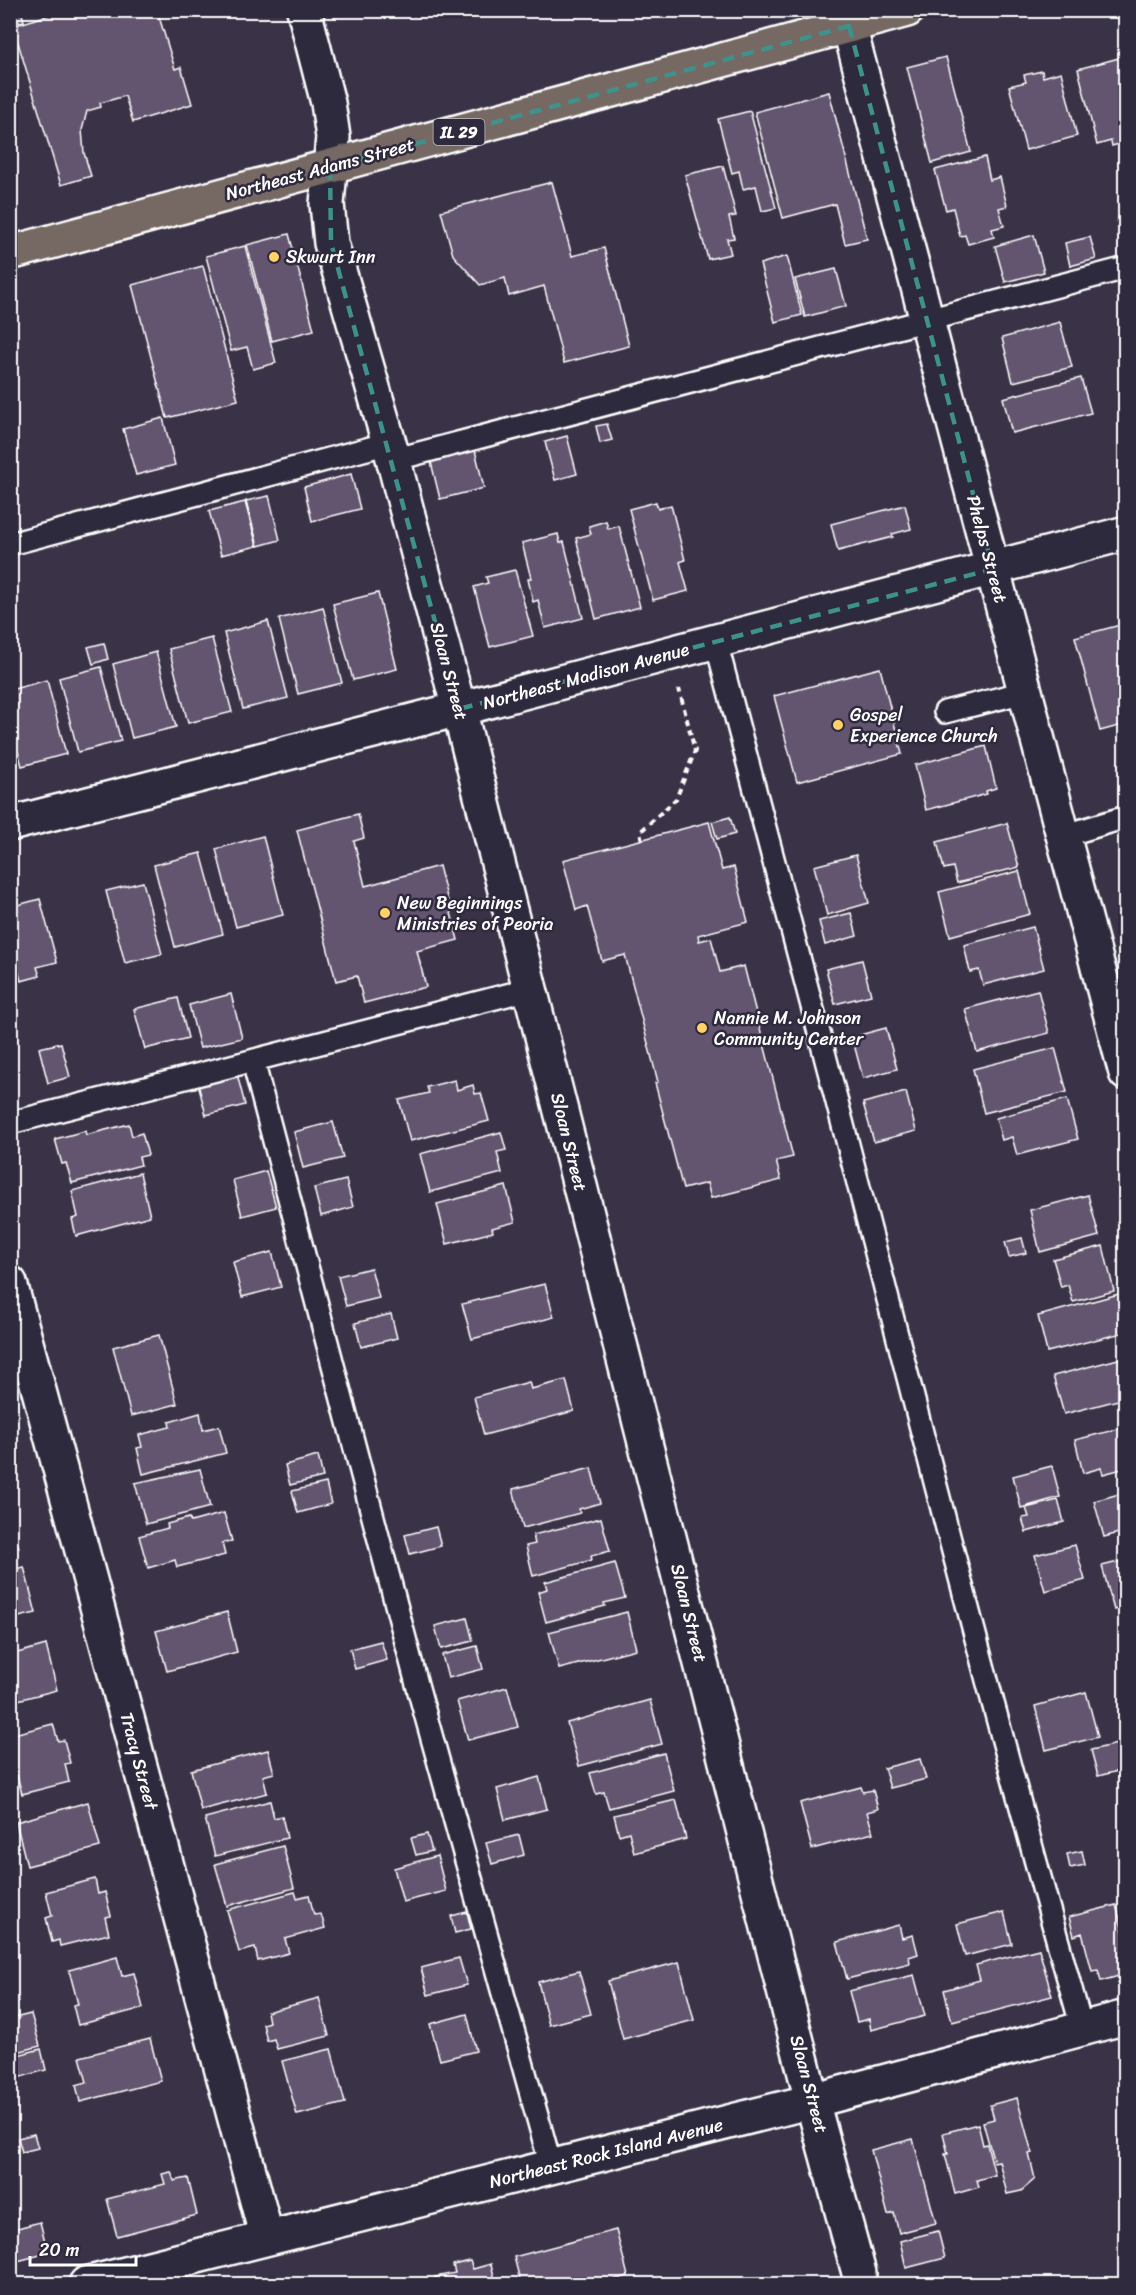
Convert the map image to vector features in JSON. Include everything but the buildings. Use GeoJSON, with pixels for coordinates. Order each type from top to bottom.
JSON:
{"type":"FeatureCollection","features":[{"type":"Feature","properties":{"kind":"main road","name":"Northeast Adams Street"},"geometry":{"type":"LineString","coordinates":[[10,253],[907,10]]}},
{"type":"Feature","properties":{"kind":"street","name":"Sloan Street"},"geometry":{"type":"LineString","coordinates":[[304,10],[328,102],[333,137],[327,204],[331,243],[391,451],[459,709],[812,2101],[859,2273]]}},
{"type":"Feature","properties":{"kind":"street","name":"Phelps Street"},"geometry":{"type":"LineString","coordinates":[[849,26],[1125,1073]]}},
{"type":"Feature","properties":{"kind":"street","name":"Northeast Madison Avenue"},"geometry":{"type":"LineString","coordinates":[[10,824],[716,642],[1125,533]]}},
{"type":"Feature","properties":{"kind":"street","name":"Tracy Street"},"geometry":{"type":"LineString","coordinates":[[10,1283],[267,2238]]}},
{"type":"Feature","properties":{"kind":"street","name":"Northeast Rock Island Avenue"},"geometry":{"type":"LineString","coordinates":[[86,2284],[812,2101],[1125,2017]]}},
{"type":"Feature","properties":{"kind":"lane"},"geometry":{"type":"LineString","coordinates":[[10,544],[927,321],[1125,268]]}},
{"type":"Feature","properties":{"kind":"lane"},"geometry":{"type":"LineString","coordinates":[[716,642],[939,1502],[1031,1849],[1082,2028]]}},
{"type":"Feature","properties":{"kind":"lane"},"geometry":{"type":"LineString","coordinates":[[945,712],[1025,692]]}},
{"type":"Feature","properties":{"kind":"lane"},"geometry":{"type":"LineString","coordinates":[[1063,836],[1125,817]]}},
{"type":"Feature","properties":{"kind":"lane"},"geometry":{"type":"LineString","coordinates":[[10,1123],[530,989]]}},
{"type":"Feature","properties":{"kind":"lane"},"geometry":{"type":"LineString","coordinates":[[253,1061],[421,1700],[551,2166]]}},
{"type":"Feature","properties":{"kind":"path"},"geometry":{"type":"LineString","coordinates":[[642,840],[640,832],[676,799],[695,751],[679,689]]}},
{"type":"Feature","properties":{"kind":"highlighted area"},"geometry":{"type":"Polygon","coordinates":[[[849,26],[993,569],[459,709],[331,243],[330,167],[849,26]]]}},
{"type":"Feature","properties":{"kind":"place","name":"Skwurt Inn"},"geometry":{"type":"Point","coordinates":[274,257]}},
{"type":"Feature","properties":{"kind":"place","name":"Gospel Experience Church"},"geometry":{"type":"Point","coordinates":[838,725]}},
{"type":"Feature","properties":{"kind":"place","name":"New Beginnings Ministries of Peoria"},"geometry":{"type":"Point","coordinates":[385,913]}},
{"type":"Feature","properties":{"kind":"place","name":"Nannie M. Johnson Community Center"},"geometry":{"type":"Point","coordinates":[702,1028]}}]}
